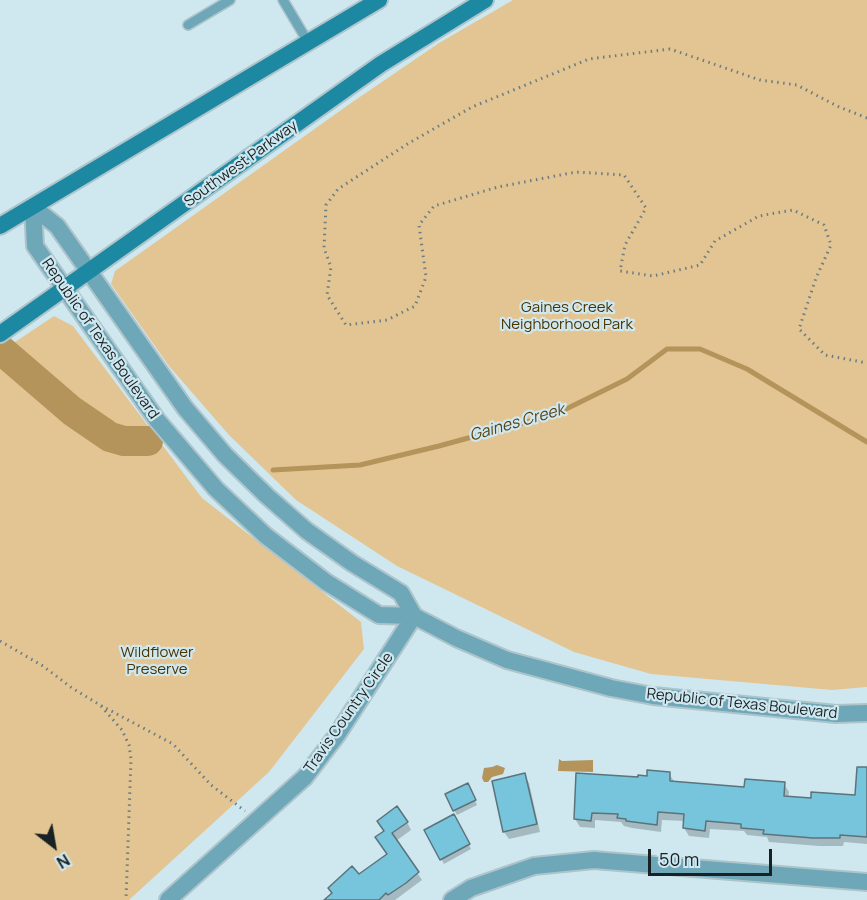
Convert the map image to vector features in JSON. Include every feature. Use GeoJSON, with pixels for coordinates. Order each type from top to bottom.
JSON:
{"type":"FeatureCollection","features":[{"type":"Feature","properties":{"kind":"main road"},"geometry":{"type":"LineString","coordinates":[[0,226],[379,0]]}},
{"type":"Feature","properties":{"kind":"main road","name":"Southwest Parkway"},"geometry":{"type":"LineString","coordinates":[[0,334],[381,64],[485,0]]}},
{"type":"Feature","properties":{"kind":"street","name":"Republic of Texas Boulevard"},"geometry":{"type":"LineString","coordinates":[[33,207],[57,226],[185,408],[225,455],[307,531],[352,563],[401,593],[414,616]]}},
{"type":"Feature","properties":{"kind":"street","name":"Republic of Texas Boulevard"},"geometry":{"type":"LineString","coordinates":[[33,207],[35,246],[157,420],[216,489],[266,536],[327,582],[379,615],[414,616],[456,638],[507,660],[621,690],[695,702],[836,714],[867,713]]}},
{"type":"Feature","properties":{"kind":"street","name":"Travis Country Circle"},"geometry":{"type":"LineString","coordinates":[[168,900],[305,777],[337,735],[414,616]]}},
{"type":"Feature","properties":{"kind":"street"},"geometry":{"type":"LineString","coordinates":[[452,900],[471,888],[534,866],[594,860],[867,882]]}},
{"type":"Feature","properties":{"kind":"lane"},"geometry":{"type":"LineString","coordinates":[[188,25],[230,0]]}},
{"type":"Feature","properties":{"kind":"lane"},"geometry":{"type":"LineString","coordinates":[[283,0],[308,42]]}},
{"type":"Feature","properties":{"kind":"path"},"geometry":{"type":"LineString","coordinates":[[867,118],[837,106],[797,85],[760,80],[670,49],[589,58],[472,107],[409,143],[338,189],[326,205],[324,248],[331,267],[327,295],[346,326],[387,320],[415,306],[426,277],[419,225],[434,206],[498,187],[576,172],[624,175],[646,208],[625,245],[620,272],[653,276],[700,265],[715,241],[759,216],[793,210],[824,225],[831,245],[816,278],[799,329],[825,355],[867,363]]}},
{"type":"Feature","properties":{"kind":"path"},"geometry":{"type":"LineString","coordinates":[[0,641],[43,666],[100,705],[172,744],[225,797],[259,820]]}},
{"type":"Feature","properties":{"kind":"path"},"geometry":{"type":"LineString","coordinates":[[100,705],[122,730],[129,745],[131,759],[126,900]]}},
{"type":"Feature","properties":{"kind":"green space","name":"Gaines Creek Neighborhood Park"},"geometry":{"type":"Polygon","coordinates":[[[513,0],[867,0],[867,687],[832,690],[651,674],[574,652],[397,566],[296,500],[229,435],[169,366],[111,284],[115,271],[351,103],[439,43],[513,0]]]}},
{"type":"Feature","properties":{"kind":"green space","name":"Wildflower Preserve"},"geometry":{"type":"Polygon","coordinates":[[[54,316],[73,326],[202,498],[361,622],[364,649],[269,772],[129,900],[0,900],[0,352],[54,316]]]}},
{"type":"Feature","properties":{"kind":"shaded area"},"geometry":{"type":"Polygon","coordinates":[[[559,759],[562,761],[593,760],[593,772],[558,771],[559,759]]]}},
{"type":"Feature","properties":{"kind":"shaded area"},"geometry":{"type":"Polygon","coordinates":[[[497,765],[505,768],[503,774],[484,782],[482,778],[484,768],[497,765]]]}},
{"type":"Feature","properties":{"kind":"building"},"geometry":{"type":"Polygon","coordinates":[[[857,767],[867,767],[867,837],[840,835],[840,838],[813,838],[763,834],[764,830],[741,828],[741,824],[706,821],[705,831],[683,828],[684,814],[658,812],[657,825],[626,821],[626,819],[617,818],[618,814],[592,813],[591,821],[574,819],[576,773],[638,777],[638,775],[647,776],[647,770],[670,772],[670,781],[744,787],[745,779],[785,782],[784,796],[811,798],[811,792],[855,795],[857,767]]]}},
{"type":"Feature","properties":{"kind":"building"},"geometry":{"type":"Polygon","coordinates":[[[525,773],[537,824],[503,832],[492,781],[525,773]]]}},
{"type":"Feature","properties":{"kind":"building"},"geometry":{"type":"Polygon","coordinates":[[[468,783],[476,800],[453,811],[445,794],[468,783]]]}},
{"type":"Feature","properties":{"kind":"building"},"geometry":{"type":"Polygon","coordinates":[[[397,806],[408,822],[392,833],[419,872],[379,900],[324,900],[332,893],[328,888],[352,866],[359,874],[387,854],[375,837],[384,831],[377,821],[397,806]]]}},
{"type":"Feature","properties":{"kind":"building"},"geometry":{"type":"Polygon","coordinates":[[[454,814],[470,844],[440,860],[424,830],[454,814]]]}},
{"type":"Feature","properties":{"kind":"waterway","name":"Gaines Creek"},"geometry":{"type":"LineString","coordinates":[[0,349],[72,411],[110,437],[124,441],[148,441]]}},
{"type":"Feature","properties":{"kind":"waterway","name":"Gaines Creek"},"geometry":{"type":"LineString","coordinates":[[273,470],[360,465],[556,414],[627,379],[667,349],[700,349],[747,369],[867,442]]}}]}
